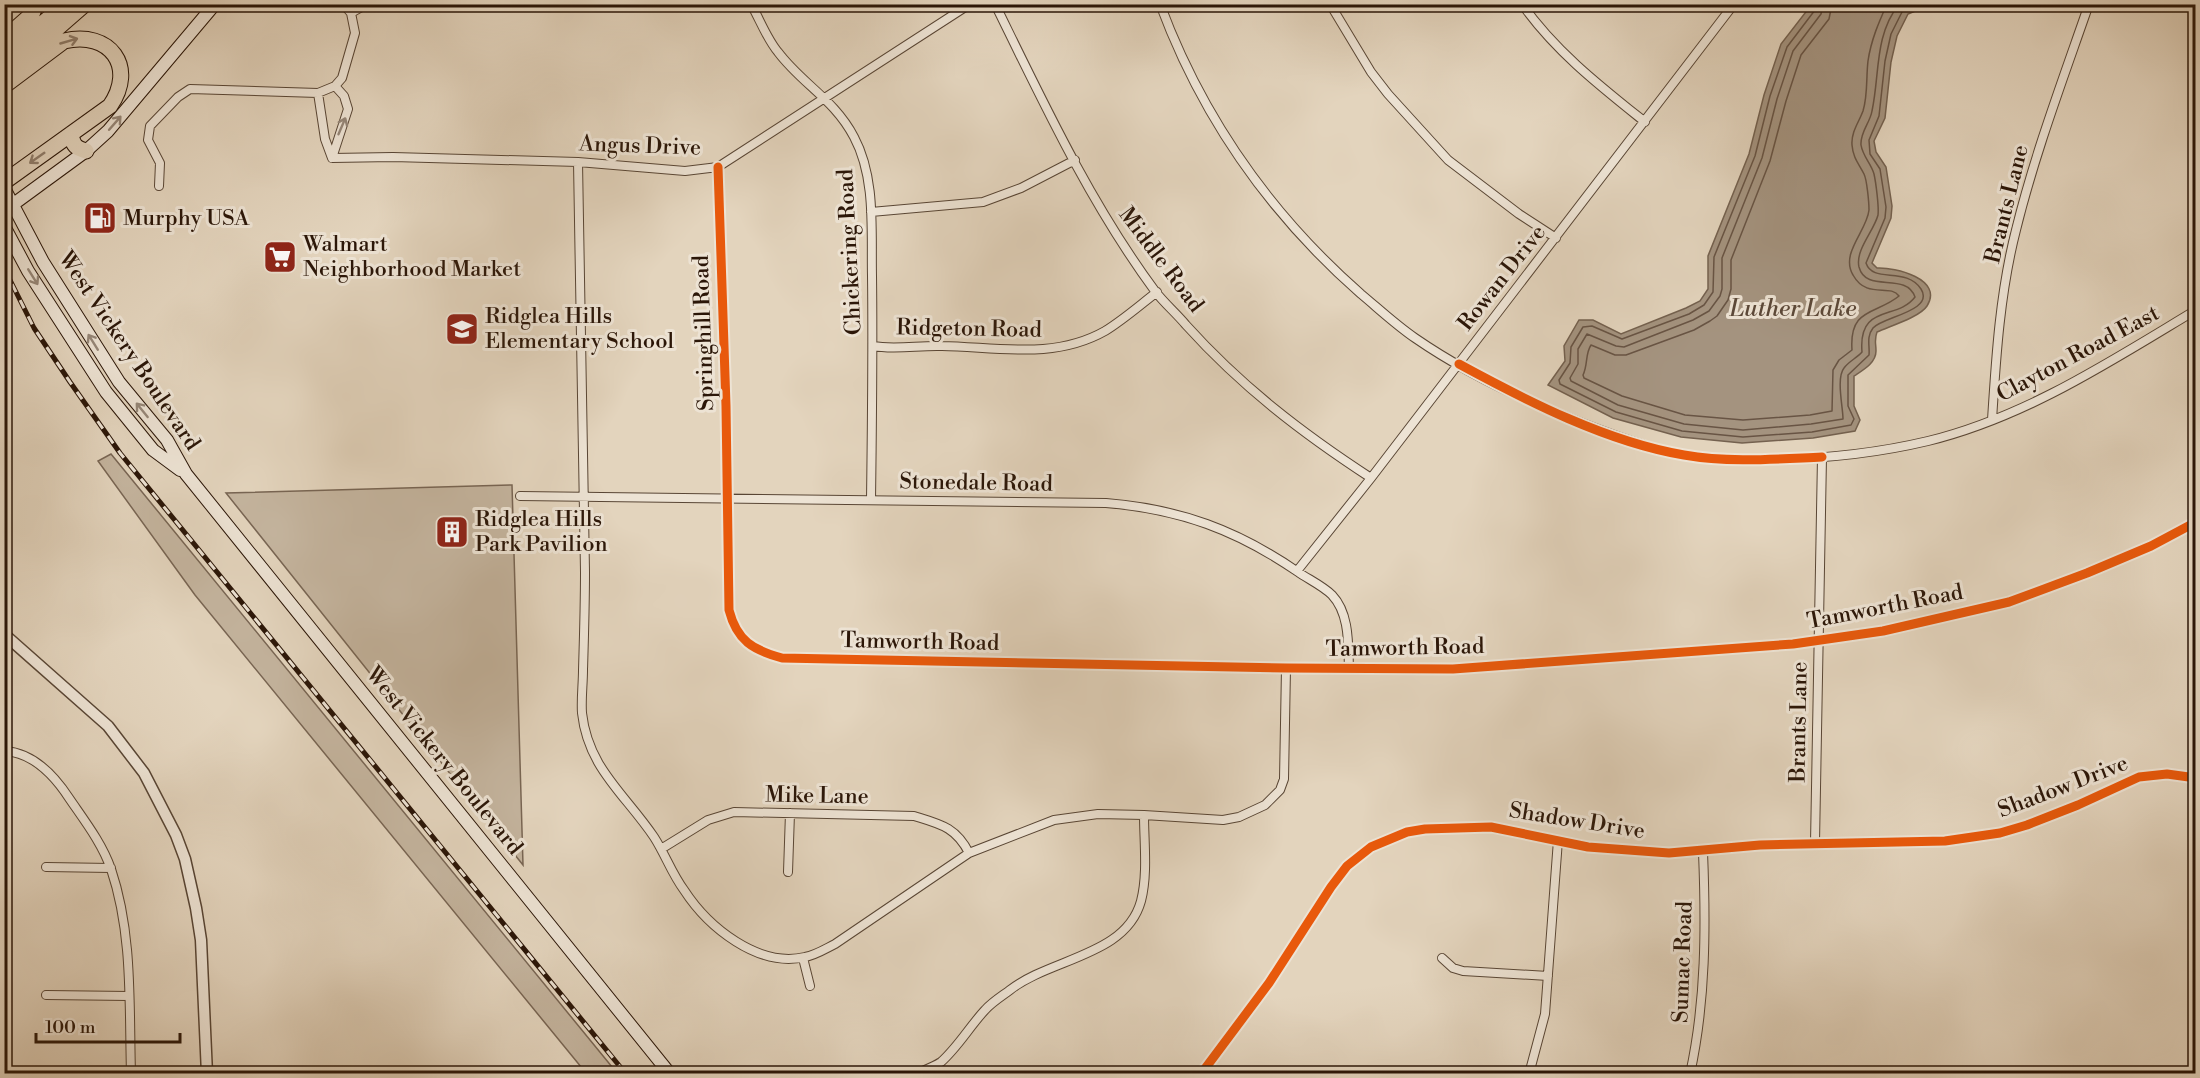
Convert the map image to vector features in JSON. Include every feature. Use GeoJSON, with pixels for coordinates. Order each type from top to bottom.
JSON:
{"type":"FeatureCollection","features":[{"type":"Feature","properties":{"kind":"highway"},"geometry":{"type":"LineString","coordinates":[[4,39],[32,14],[36,4]]}},
{"type":"Feature","properties":{"kind":"highway"},"geometry":{"type":"LineString","coordinates":[[4,55],[66,4]]}},
{"type":"Feature","properties":{"kind":"highway"},"geometry":{"type":"LineString","coordinates":[[4,74],[85,4]]}},
{"type":"Feature","properties":{"kind":"highway"},"geometry":{"type":"LineString","coordinates":[[4,86],[64,41],[89,39],[106,44],[120,65],[120,88],[110,106],[4,182]]}},
{"type":"Feature","properties":{"kind":"highway"},"geometry":{"type":"LineString","coordinates":[[71,134],[72,143],[76,148],[87,151]]}},
{"type":"Feature","properties":{"kind":"main road"},"geometry":{"type":"LineString","coordinates":[[8,208],[87,151],[108,131],[215,4]]}},
{"type":"Feature","properties":{"kind":"main road","name":"West Vickery Boulevard"},"geometry":{"type":"LineString","coordinates":[[4,188],[8,208],[99,352],[119,382],[166,440],[186,474],[670,1074]]}},
{"type":"Feature","properties":{"kind":"main road","name":"West Vickery Boulevard"},"geometry":{"type":"LineString","coordinates":[[4,226],[28,271],[106,392],[153,450],[186,474]]}},
{"type":"Feature","properties":{"kind":"street"},"geometry":{"type":"LineString","coordinates":[[159,186],[160,163],[148,140],[150,126],[178,97],[190,89],[318,93],[335,86],[342,78],[356,33],[351,13],[343,4]]}},
{"type":"Feature","properties":{"kind":"street"},"geometry":{"type":"LineString","coordinates":[[351,13],[368,4]]}},
{"type":"Feature","properties":{"kind":"street"},"geometry":{"type":"LineString","coordinates":[[378,4],[417,6]]}},
{"type":"Feature","properties":{"kind":"street","name":"Chickering Road"},"geometry":{"type":"LineString","coordinates":[[751,4],[777,51],[825,97],[847,124],[864,156],[871,212],[873,346],[871,500]]}},
{"type":"Feature","properties":{"kind":"street","name":"Angus Drive"},"geometry":{"type":"LineString","coordinates":[[332,158],[578,162],[685,171],[718,166],[970,4]]}},
{"type":"Feature","properties":{"kind":"street","name":"Middle Road"},"geometry":{"type":"LineString","coordinates":[[995,4],[1048,113],[1090,192],[1156,292],[1217,359],[1257,396],[1329,451],[1371,478]]}},
{"type":"Feature","properties":{"kind":"street","name":"Clayton Road East"},"geometry":{"type":"LineString","coordinates":[[1160,4],[1184,62],[1243,163],[1264,194],[1344,279],[1416,339],[1459,364],[1540,406],[1638,443],[1684,455],[1761,460],[1821,457],[1905,446],[1932,440],[2037,402],[2196,310]]}},
{"type":"Feature","properties":{"kind":"street"},"geometry":{"type":"LineString","coordinates":[[1330,4],[1371,72],[1448,160],[1519,214],[1556,238]]}},
{"type":"Feature","properties":{"kind":"street"},"geometry":{"type":"LineString","coordinates":[[1522,4],[1534,21],[1582,72],[1645,122]]}},
{"type":"Feature","properties":{"kind":"street","name":"Rowan Drive"},"geometry":{"type":"LineString","coordinates":[[1297,571],[1459,364],[1734,4]]}},
{"type":"Feature","properties":{"kind":"street","name":"Brants Lane"},"geometry":{"type":"LineString","coordinates":[[1992,420],[2002,301],[2015,232],[2035,161],[2089,4]]}},
{"type":"Feature","properties":{"kind":"street"},"geometry":{"type":"LineString","coordinates":[[332,158],[348,109],[344,96],[335,86]]}},
{"type":"Feature","properties":{"kind":"street"},"geometry":{"type":"LineString","coordinates":[[318,93],[325,139],[332,158]]}},
{"type":"Feature","properties":{"kind":"street"},"geometry":{"type":"LineString","coordinates":[[871,212],[983,202],[1021,188],[1075,160]]}},
{"type":"Feature","properties":{"kind":"street"},"geometry":{"type":"LineString","coordinates":[[578,162],[585,598],[582,712],[589,747],[598,765],[655,838],[683,890],[719,929],[761,953],[784,958],[803,958],[819,953],[835,944],[969,853],[1054,819],[1098,814],[1223,820],[1256,810],[1273,798],[1284,779],[1286,668]]}},
{"type":"Feature","properties":{"kind":"street","name":"Springhill Road"},"geometry":{"type":"LineString","coordinates":[[718,166],[727,498]]}},
{"type":"Feature","properties":{"kind":"street","name":"Ridgeton Road"},"geometry":{"type":"LineString","coordinates":[[873,346],[942,346],[1027,351],[1048,349],[1076,343],[1106,330],[1156,292]]}},
{"type":"Feature","properties":{"kind":"street","name":"Brants Lane"},"geometry":{"type":"LineString","coordinates":[[1815,843],[1821,457]]}},
{"type":"Feature","properties":{"kind":"street","name":"Stonedale Road"},"geometry":{"type":"LineString","coordinates":[[520,496],[1106,502],[1157,509],[1215,526],[1239,536],[1332,595],[1344,615],[1349,669]]}},
{"type":"Feature","properties":{"kind":"street","name":"Tamworth Road"},"geometry":{"type":"LineString","coordinates":[[727,498],[729,610],[737,631],[755,649],[782,658],[1286,668],[1453,669],[1536,664],[1818,640],[1883,631],[2008,602],[2087,573],[2151,546],[2196,522]]}},
{"type":"Feature","properties":{"kind":"street"},"geometry":{"type":"LineString","coordinates":[[4,634],[108,726],[144,773],[176,835],[185,859],[201,940],[207,1072],[140,1074]]}},
{"type":"Feature","properties":{"kind":"street"},"geometry":{"type":"LineString","coordinates":[[5,751],[25,754],[41,765],[61,785],[95,836],[111,868],[123,916],[129,996],[131,1074]]}},
{"type":"Feature","properties":{"kind":"street","name":"Shadow Drive"},"geometry":{"type":"LineString","coordinates":[[1201,1074],[1269,984],[1347,866],[1371,847],[1407,832],[1469,826],[1500,828],[1588,847],[1669,853],[1702,852],[1760,845],[1903,843],[1973,838],[2026,825],[2078,806],[2139,777],[2167,774],[2196,778]]}},
{"type":"Feature","properties":{"kind":"street","name":"Mike Lane"},"geometry":{"type":"LineString","coordinates":[[661,849],[708,820],[724,813],[790,813],[914,816],[950,830],[962,840],[969,853]]}},
{"type":"Feature","properties":{"kind":"street"},"geometry":{"type":"LineString","coordinates":[[788,872],[790,813]]}},
{"type":"Feature","properties":{"kind":"street"},"geometry":{"type":"LineString","coordinates":[[920,1072],[940,1062],[986,1009],[1012,988],[1038,972],[1110,943],[1123,932],[1133,920],[1141,901],[1144,880],[1144,815]]}},
{"type":"Feature","properties":{"kind":"street"},"geometry":{"type":"LineString","coordinates":[[1529,1074],[1545,1014],[1558,840]]}},
{"type":"Feature","properties":{"kind":"street","name":"Sumac Road"},"geometry":{"type":"LineString","coordinates":[[1690,1074],[1698,1035],[1702,992],[1705,901],[1702,852]]}},
{"type":"Feature","properties":{"kind":"street"},"geometry":{"type":"LineString","coordinates":[[46,867],[111,868]]}},
{"type":"Feature","properties":{"kind":"street"},"geometry":{"type":"LineString","coordinates":[[803,958],[810,986]]}},
{"type":"Feature","properties":{"kind":"street"},"geometry":{"type":"LineString","coordinates":[[1442,958],[1453,968],[1463,971],[1548,976]]}},
{"type":"Feature","properties":{"kind":"street"},"geometry":{"type":"LineString","coordinates":[[46,995],[129,996]]}},
{"type":"Feature","properties":{"kind":"shaded area"},"geometry":{"type":"Polygon","coordinates":[[[111,454],[617,1073],[586,1073],[195,595],[98,461],[111,454]]]}},
{"type":"Feature","properties":{"kind":"shaded area"},"geometry":{"type":"Polygon","coordinates":[[[512,485],[523,865],[226,493],[512,485]]]}},
{"type":"Feature","properties":{"kind":"water","name":"Luther Lake"},"geometry":{"type":"Polygon","coordinates":[[[1812,4],[1930,5],[1908,14],[1897,36],[1891,62],[1885,118],[1874,141],[1876,152],[1886,167],[1892,206],[1891,218],[1872,263],[1877,268],[1905,272],[1915,276],[1929,289],[1930,297],[1927,306],[1918,314],[1877,332],[1874,359],[1854,376],[1854,406],[1860,420],[1855,431],[1813,438],[1742,443],[1681,437],[1613,418],[1548,385],[1565,361],[1564,346],[1579,320],[1593,320],[1621,334],[1700,301],[1708,289],[1708,256],[1749,154],[1764,95],[1781,44],[1812,4]]]}},
{"type":"Feature","properties":{"kind":"railway"},"geometry":{"type":"LineString","coordinates":[[4,268],[34,328],[120,453],[626,1074]]}},
{"type":"Feature","properties":{"kind":"cycle path"},"geometry":{"type":"LineString","coordinates":[[718,167],[726,406],[729,610],[732,621],[748,643],[782,658],[1453,669],[1793,644],[1883,631],[2009,602],[2151,546],[2196,522]]}},
{"type":"Feature","properties":{"kind":"cycle path"},"geometry":{"type":"LineString","coordinates":[[1459,364],[1540,406],[1597,430],[1655,449],[1718,459],[1822,457]]}},
{"type":"Feature","properties":{"kind":"cycle path"},"geometry":{"type":"LineString","coordinates":[[1201,1074],[1269,983],[1347,866],[1371,847],[1407,832],[1425,829],[1491,827],[1588,847],[1669,853],[1760,845],[1945,841],[2000,833],[2027,825],[2139,777],[2167,774],[2196,778]]}},
{"type":"Feature","properties":{"kind":"place","name":"Murphy USA"},"geometry":{"type":"Point","coordinates":[100,218]}},
{"type":"Feature","properties":{"kind":"place","name":"Walmart Neighborhood Market"},"geometry":{"type":"Point","coordinates":[280,257]}},
{"type":"Feature","properties":{"kind":"place","name":"Ridglea Hills Elementary School"},"geometry":{"type":"Point","coordinates":[462,329]}},
{"type":"Feature","properties":{"kind":"place","name":"Ridglea Hills Park Pavilion"},"geometry":{"type":"Point","coordinates":[452,532]}}]}
